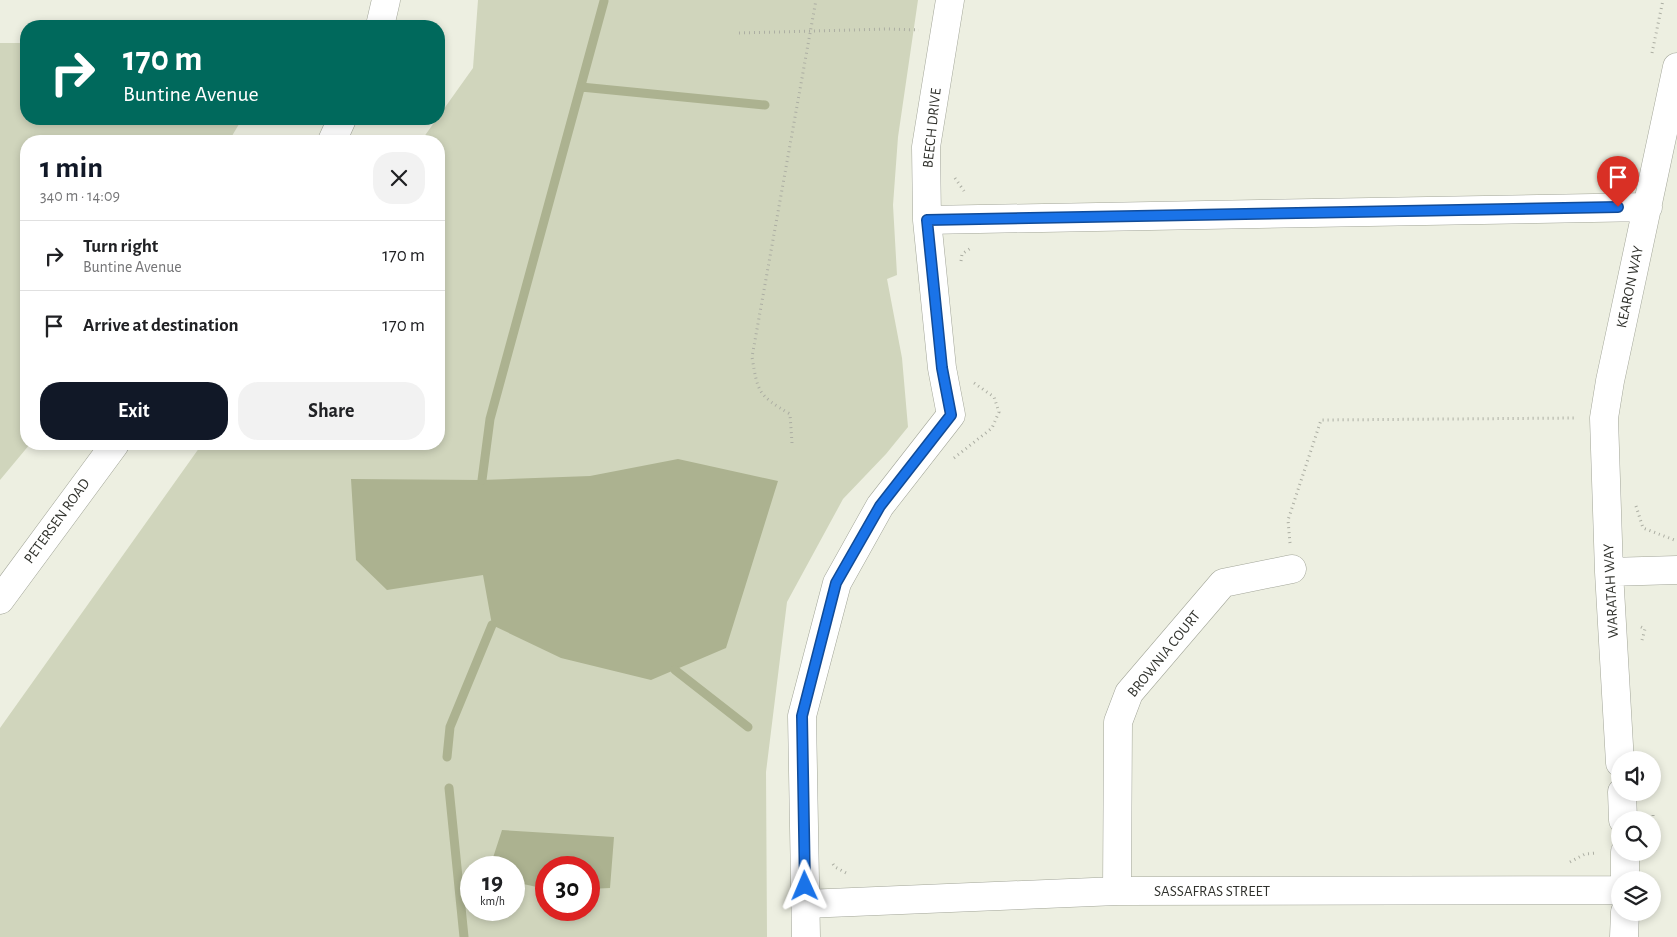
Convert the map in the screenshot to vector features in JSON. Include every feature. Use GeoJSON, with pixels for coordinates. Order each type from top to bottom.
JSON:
{"type":"FeatureCollection","features":[{"type":"Feature","properties":{"kind":"street"},"geometry":{"type":"LineString","coordinates":[[381,20],[386,0]]}},
{"type":"Feature","properties":{"kind":"street","name":"BEECH DRIVE"},"geometry":{"type":"LineString","coordinates":[[806,937],[802,716],[836,583],[880,506],[951,415],[942,368],[927,220],[926,147],[950,0]]}},
{"type":"Feature","properties":{"kind":"street","name":"KEARON WAY"},"geometry":{"type":"LineString","coordinates":[[1604,418],[1610,381],[1677,68]]}},
{"type":"Feature","properties":{"kind":"street"},"geometry":{"type":"LineString","coordinates":[[927,220],[1648,207]]}},
{"type":"Feature","properties":{"kind":"street","name":"WARATAH WAY"},"geometry":{"type":"LineString","coordinates":[[1604,418],[1609,572],[1619,751]]}},
{"type":"Feature","properties":{"kind":"street","name":"PETERSEN ROAD"},"geometry":{"type":"LineString","coordinates":[[0,600],[111,450]]}},
{"type":"Feature","properties":{"kind":"street","name":"BROWNIA COURT"},"geometry":{"type":"LineString","coordinates":[[1117,891],[1118,722],[1129,693],[1223,583],[1292,568]]}},
{"type":"Feature","properties":{"kind":"street"},"geometry":{"type":"LineString","coordinates":[[1609,572],[1677,570]]}},
{"type":"Feature","properties":{"kind":"street","name":"SASSAFRAS STREET"},"geometry":{"type":"LineString","coordinates":[[805,904],[1117,891],[1611,890]]}},
{"type":"Feature","properties":{"kind":"street"},"geometry":{"type":"LineString","coordinates":[[1624,937],[1625,921]]}},
{"type":"Feature","properties":{"kind":"path"},"geometry":{"type":"LineString","coordinates":[[792,443],[790,414],[773,404],[757,389],[752,357],[816,0]]}},
{"type":"Feature","properties":{"kind":"path"},"geometry":{"type":"LineString","coordinates":[[739,33],[888,28],[945,32]]}},
{"type":"Feature","properties":{"kind":"path"},"geometry":{"type":"LineString","coordinates":[[953,174],[962,190],[981,195],[983,240],[962,254],[960,268]]}},
{"type":"Feature","properties":{"kind":"path"},"geometry":{"type":"LineString","coordinates":[[952,461],[992,428],[999,412],[994,397],[976,385],[972,377]]}},
{"type":"Feature","properties":{"kind":"path"},"geometry":{"type":"LineString","coordinates":[[1292,568],[1288,520],[1321,420],[1604,418]]}},
{"type":"Feature","properties":{"kind":"path"},"geometry":{"type":"LineString","coordinates":[[1633,499],[1643,528],[1677,541]]}},
{"type":"Feature","properties":{"kind":"path"},"geometry":{"type":"LineString","coordinates":[[1565,864],[1585,854],[1611,853]]}},
{"type":"Feature","properties":{"kind":"path"},"geometry":{"type":"LineString","coordinates":[[832,860],[835,867],[853,876]]}},
{"type":"Feature","properties":{"kind":"shaded area"},"geometry":{"type":"Polygon","coordinates":[[[478,0],[918,0],[898,137],[893,205],[897,275],[887,279],[902,358],[908,427],[886,454],[843,499],[787,602],[766,772],[767,937],[0,937],[0,728],[198,450],[445,450],[445,135],[425,135],[432,125],[445,125],[445,107],[473,68],[478,0]]]}},
{"type":"Feature","properties":{"kind":"shaded area"},"geometry":{"type":"Polygon","coordinates":[[[0,43],[20,43],[20,125],[238,125],[233,135],[20,135],[20,450],[25,450],[0,480],[0,43]]]}},
{"type":"Feature","properties":{"kind":"shaded area"},"geometry":{"type":"Polygon","coordinates":[[[678,459],[778,481],[726,648],[651,680],[561,658],[492,625],[483,575],[387,590],[356,560],[351,479],[482,480],[590,476],[678,459]]]}},
{"type":"Feature","properties":{"kind":"shaded area"},"geometry":{"type":"Polygon","coordinates":[[[502,830],[614,837],[610,888],[600,888],[600,856],[535,856],[535,887],[525,884],[525,856],[494,856],[502,830]]]}},
{"type":"Feature","properties":{"kind":"waterway"},"geometry":{"type":"LineString","coordinates":[[482,480],[490,419],[604,1]]}},
{"type":"Feature","properties":{"kind":"waterway"},"geometry":{"type":"LineString","coordinates":[[581,87],[765,105]]}},
{"type":"Feature","properties":{"kind":"waterway"},"geometry":{"type":"LineString","coordinates":[[447,757],[450,727],[492,625]]}},
{"type":"Feature","properties":{"kind":"waterway"},"geometry":{"type":"LineString","coordinates":[[675,670],[748,727]]}},
{"type":"Feature","properties":{"kind":"waterway"},"geometry":{"type":"LineString","coordinates":[[449,788],[464,937]]}},
{"type":"Feature","properties":{"kind":"route"},"geometry":{"type":"LineString","coordinates":[[805,886],[802,716],[836,583],[880,506],[951,415],[942,368],[927,220],[1618,207]]}}]}
